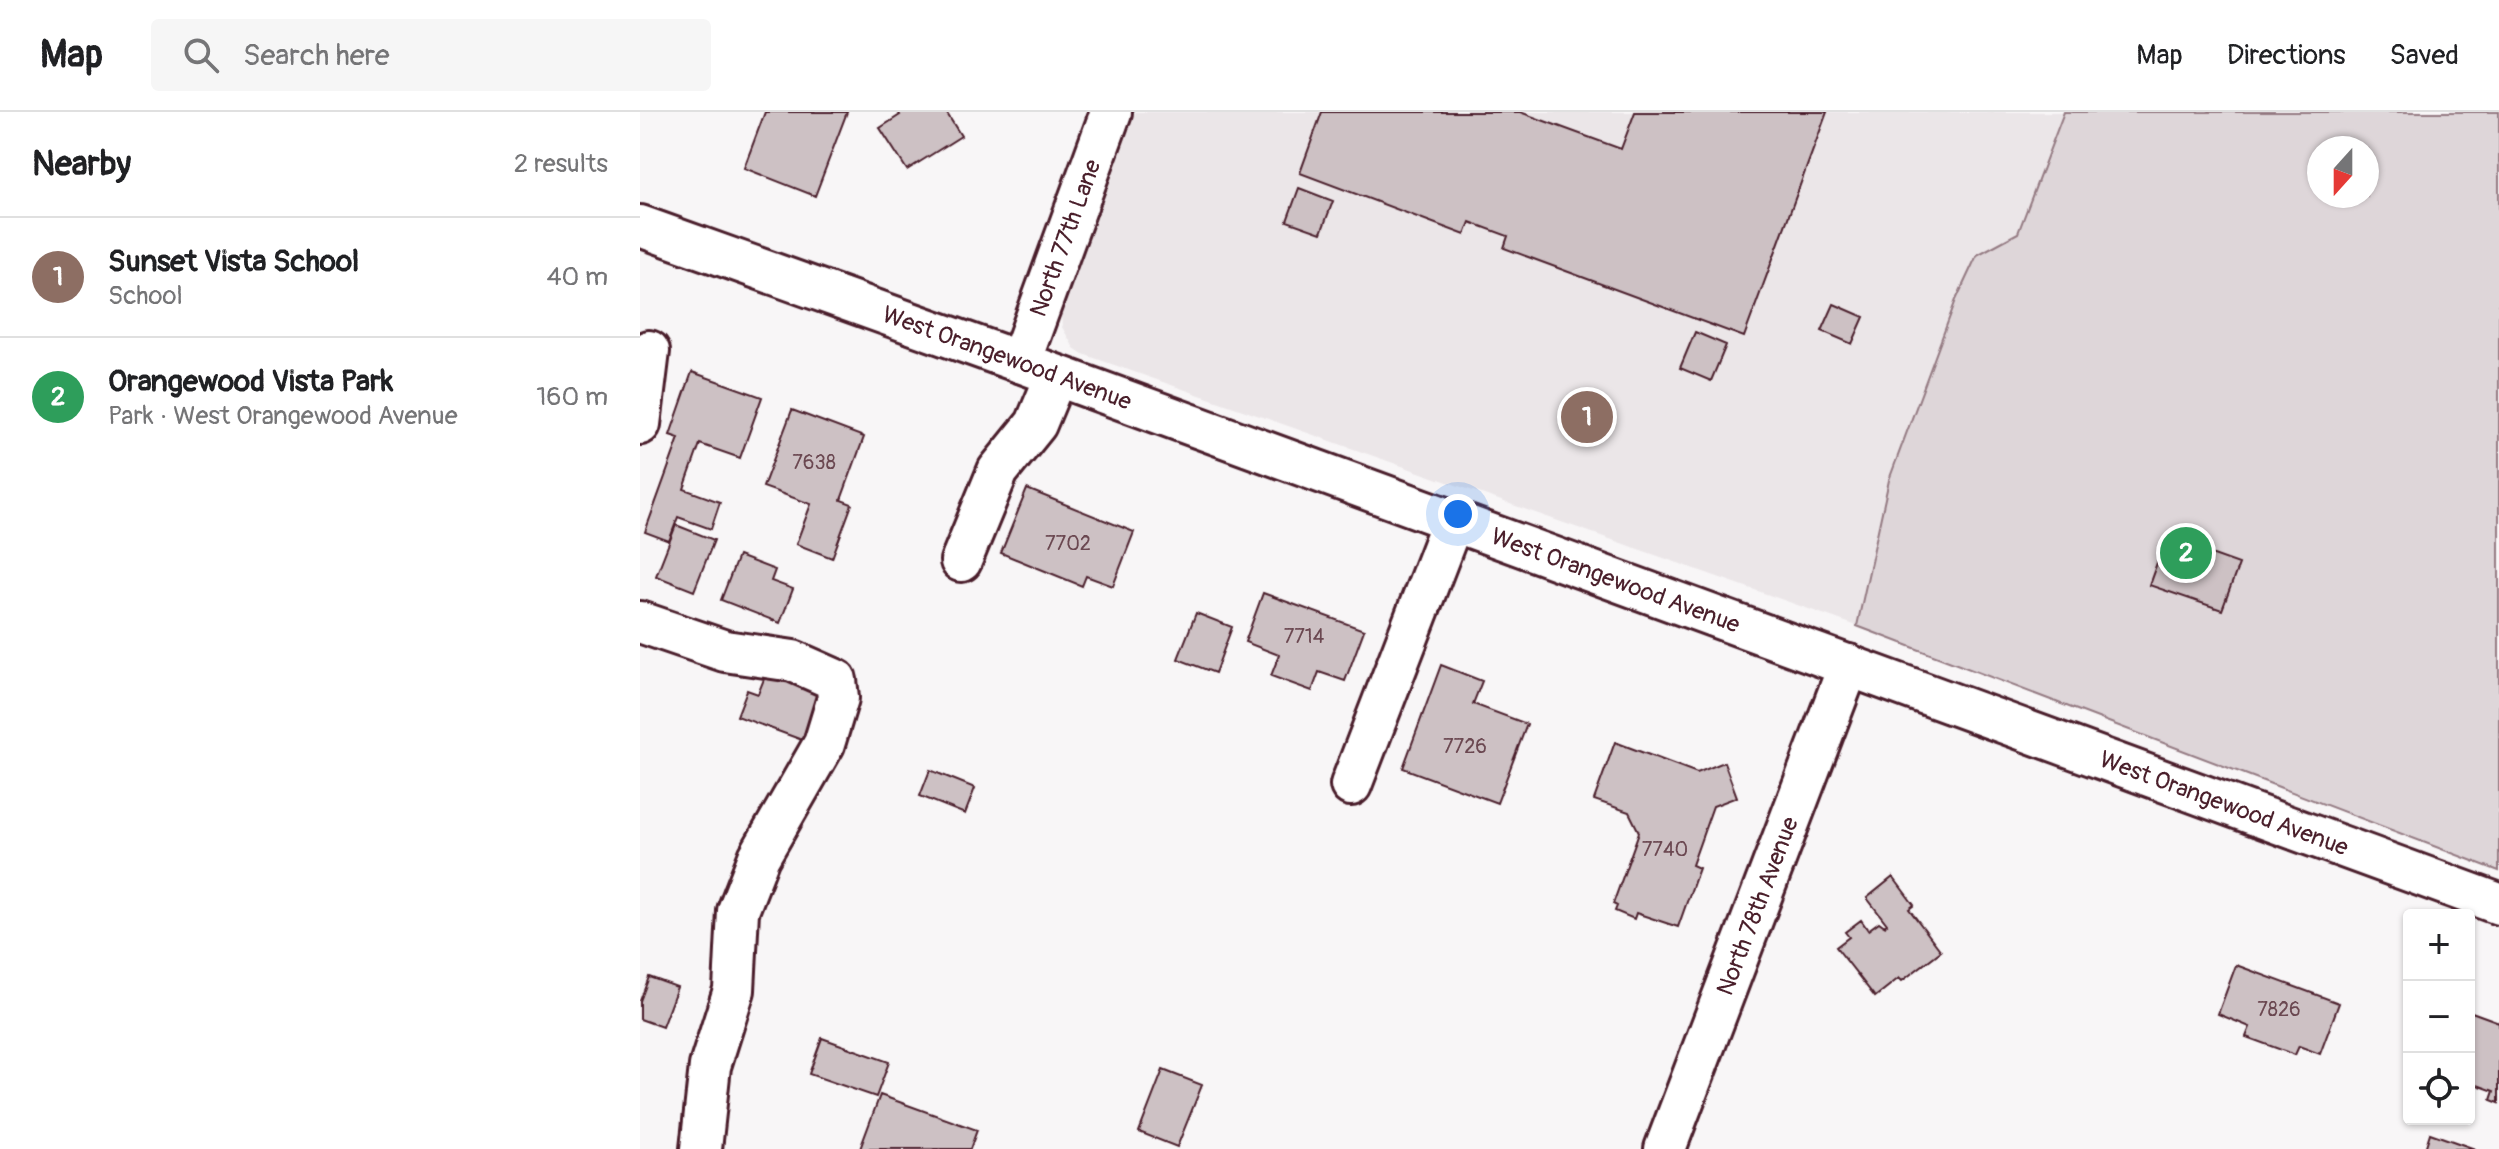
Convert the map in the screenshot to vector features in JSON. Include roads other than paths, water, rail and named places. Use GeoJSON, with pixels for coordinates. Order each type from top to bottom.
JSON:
{"type":"FeatureCollection","features":[{"type":"Feature","properties":{"kind":"street","name":"North 77th Lane"},"geometry":{"type":"LineString","coordinates":[[961,561],[998,471],[1006,457],[1036,424],[1038,369],[1111,112]]}},
{"type":"Feature","properties":{"kind":"street","name":"West Orangewood Avenue"},"geometry":{"type":"LineString","coordinates":[[640,226],[2499,904]]}},
{"type":"Feature","properties":{"kind":"street"},"geometry":{"type":"LineString","coordinates":[[640,424],[649,351]]}},
{"type":"Feature","properties":{"kind":"street"},"geometry":{"type":"LineString","coordinates":[[1351,785],[1453,520]]}},
{"type":"Feature","properties":{"kind":"street"},"geometry":{"type":"LineString","coordinates":[[640,622],[725,651],[793,661],[836,680],[838,698],[824,744],[759,857],[738,911],[734,990],[710,1066],[701,1149]]}},
{"type":"Feature","properties":{"kind":"street","name":"North 78th Avenue"},"geometry":{"type":"LineString","coordinates":[[1665,1149],[1849,665]]}},
{"type":"Feature","properties":{"kind":"place","name":"Sunset Vista School"},"geometry":{"type":"Point","coordinates":[1587,417]}},
{"type":"Feature","properties":{"kind":"place","name":"Orangewood Vista Park"},"geometry":{"type":"Point","coordinates":[2186,553]}}]}
